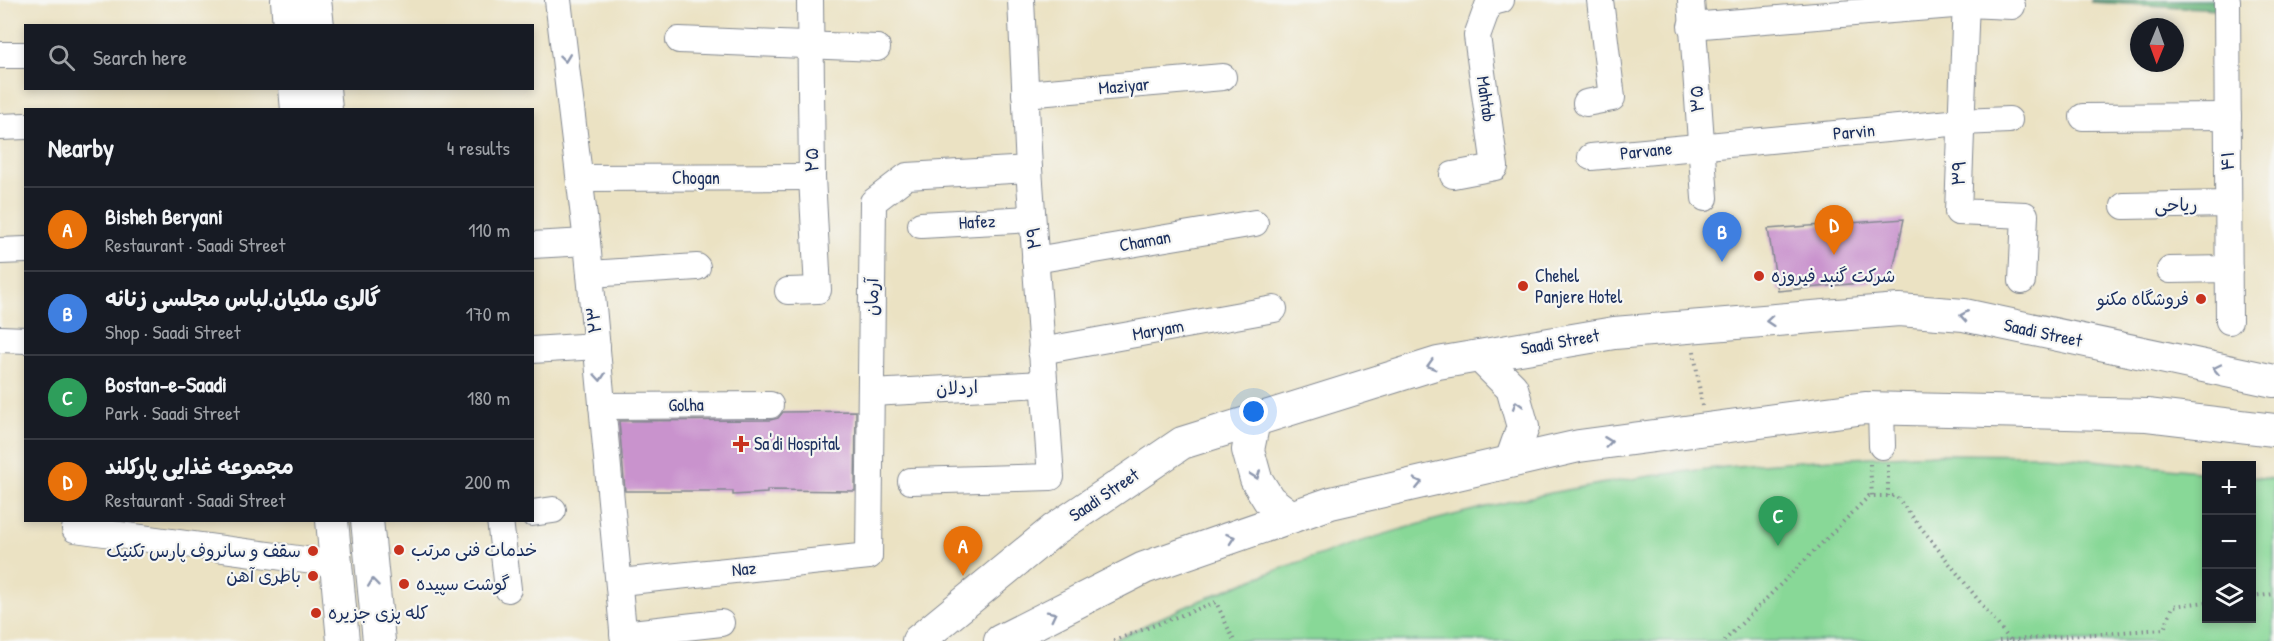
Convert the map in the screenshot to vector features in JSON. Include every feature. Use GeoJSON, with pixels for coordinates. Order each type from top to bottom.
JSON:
{"type":"FeatureCollection","features":[{"type":"Feature","properties":{"kind":"main road"},"geometry":{"type":"LineString","coordinates":[[287,0],[289,24]]}},
{"type":"Feature","properties":{"kind":"main road"},"geometry":{"type":"LineString","coordinates":[[315,0],[318,24]]}},
{"type":"Feature","properties":{"kind":"main road"},"geometry":{"type":"LineString","coordinates":[[295,90],[297,108]]}},
{"type":"Feature","properties":{"kind":"main road"},"geometry":{"type":"LineString","coordinates":[[324,90],[326,108]]}},
{"type":"Feature","properties":{"kind":"main road","name":"Saadi Street"},"geometry":{"type":"LineString","coordinates":[[918,641],[1055,529],[1182,444],[1438,363],[1614,333],[1899,310],[1964,315],[2274,381]]}},
{"type":"Feature","properties":{"kind":"main road"},"geometry":{"type":"LineString","coordinates":[[1480,356],[1512,388],[1523,427],[1511,461]]}},
{"type":"Feature","properties":{"kind":"main road"},"geometry":{"type":"LineString","coordinates":[[1000,641],[1144,568],[1330,503],[1579,446],[1864,408],[2147,415],[2274,430]]}},
{"type":"Feature","properties":{"kind":"main road"},"geometry":{"type":"LineString","coordinates":[[1254,421],[1248,450],[1256,479],[1269,500],[1291,517]]}},
{"type":"Feature","properties":{"kind":"main road"},"geometry":{"type":"LineString","coordinates":[[332,522],[343,641]]}},
{"type":"Feature","properties":{"kind":"main road"},"geometry":{"type":"LineString","coordinates":[[367,522],[379,641]]}},
{"type":"Feature","properties":{"kind":"street","name":"۲۳"},"geometry":{"type":"LineString","coordinates":[[558,0],[587,242],[624,637]]}},
{"type":"Feature","properties":{"kind":"street","name":"۲۵"},"geometry":{"type":"LineString","coordinates":[[788,291],[818,290],[812,177],[810,0]]}},
{"type":"Feature","properties":{"kind":"street","name":"۲۹"},"geometry":{"type":"LineString","coordinates":[[911,481],[1050,477],[1032,219],[1021,0]]}},
{"type":"Feature","properties":{"kind":"street","name":"Mahtab"},"geometry":{"type":"LineString","coordinates":[[1453,175],[1495,167],[1477,36],[1489,3],[1501,0]]}},
{"type":"Feature","properties":{"kind":"street"},"geometry":{"type":"LineString","coordinates":[[1586,103],[1612,98],[1600,0]]}},
{"type":"Feature","properties":{"kind":"street","name":"۳۵"},"geometry":{"type":"LineString","coordinates":[[1690,0],[1705,198]]}},
{"type":"Feature","properties":{"kind":"street","name":"۴۱"},"geometry":{"type":"LineString","coordinates":[[2227,0],[2229,321]]}},
{"type":"Feature","properties":{"kind":"street"},"geometry":{"type":"LineString","coordinates":[[1691,26],[1966,2],[2012,6]]}},
{"type":"Feature","properties":{"kind":"street","name":"۳۹"},"geometry":{"type":"LineString","coordinates":[[1966,2],[1958,212],[2025,215],[2022,281]]}},
{"type":"Feature","properties":{"kind":"street"},"geometry":{"type":"LineString","coordinates":[[679,40],[877,48]]}},
{"type":"Feature","properties":{"kind":"street"},"geometry":{"type":"LineString","coordinates":[[0,55],[24,55]]}},
{"type":"Feature","properties":{"kind":"street","name":"Maziyar"},"geometry":{"type":"LineString","coordinates":[[1025,94],[1223,77]]}},
{"type":"Feature","properties":{"kind":"street"},"geometry":{"type":"LineString","coordinates":[[2083,117],[2228,116]]}},
{"type":"Feature","properties":{"kind":"street","name":"Parvin"},"geometry":{"type":"LineString","coordinates":[[1700,146],[1961,122],[2009,120]]}},
{"type":"Feature","properties":{"kind":"street"},"geometry":{"type":"LineString","coordinates":[[0,127],[24,126]]}},
{"type":"Feature","properties":{"kind":"street","name":"Parvane"},"geometry":{"type":"LineString","coordinates":[[1591,157],[1700,146]]}},
{"type":"Feature","properties":{"kind":"street","name":"آرمان"},"geometry":{"type":"LineString","coordinates":[[869,556],[873,202],[907,176],[1029,169]]}},
{"type":"Feature","properties":{"kind":"street","name":"Chogan"},"geometry":{"type":"LineString","coordinates":[[580,178],[812,177]]}},
{"type":"Feature","properties":{"kind":"street","name":"ریاحی"},"geometry":{"type":"LineString","coordinates":[[2124,206],[2228,204]]}},
{"type":"Feature","properties":{"kind":"street","name":"Hafez"},"geometry":{"type":"LineString","coordinates":[[921,225],[1032,219]]}},
{"type":"Feature","properties":{"kind":"street","name":"Chaman"},"geometry":{"type":"LineString","coordinates":[[1035,260],[1255,223]]}},
{"type":"Feature","properties":{"kind":"street"},"geometry":{"type":"LineString","coordinates":[[534,245],[587,242]]}},
{"type":"Feature","properties":{"kind":"street"},"geometry":{"type":"LineString","coordinates":[[0,251],[24,250]]}},
{"type":"Feature","properties":{"kind":"street"},"geometry":{"type":"LineString","coordinates":[[590,274],[697,267]]}},
{"type":"Feature","properties":{"kind":"street"},"geometry":{"type":"LineString","coordinates":[[2170,270],[2229,269]]}},
{"type":"Feature","properties":{"kind":"street","name":"Maryam"},"geometry":{"type":"LineString","coordinates":[[1041,351],[1274,309]]}},
{"type":"Feature","properties":{"kind":"street"},"geometry":{"type":"LineString","coordinates":[[0,339],[24,340]]}},
{"type":"Feature","properties":{"kind":"street"},"geometry":{"type":"LineString","coordinates":[[537,339],[597,346]]}},
{"type":"Feature","properties":{"kind":"street","name":"اردلان"},"geometry":{"type":"LineString","coordinates":[[871,393],[1044,384]]}},
{"type":"Feature","properties":{"kind":"street","name":"Golha"},"geometry":{"type":"LineString","coordinates":[[602,406],[770,405]]}},
{"type":"Feature","properties":{"kind":"street"},"geometry":{"type":"LineString","coordinates":[[1880,453],[1881,409]]}},
{"type":"Feature","properties":{"kind":"street"},"geometry":{"type":"LineString","coordinates":[[500,522],[508,590]]}},
{"type":"Feature","properties":{"kind":"street"},"geometry":{"type":"LineString","coordinates":[[75,529],[335,564]]}},
{"type":"Feature","properties":{"kind":"street","name":"Naz"},"geometry":{"type":"LineString","coordinates":[[620,582],[869,556]]}},
{"type":"Feature","properties":{"kind":"street"},"geometry":{"type":"LineString","coordinates":[[624,637],[721,623]]}},
{"type":"Feature","properties":{"kind":"path"},"geometry":{"type":"LineString","coordinates":[[1691,327],[1704,429]]}},
{"type":"Feature","properties":{"kind":"path"},"geometry":{"type":"LineString","coordinates":[[1872,496],[1880,453]]}},
{"type":"Feature","properties":{"kind":"path"},"geometry":{"type":"LineString","coordinates":[[1880,453],[1888,496]]}},
{"type":"Feature","properties":{"kind":"path"},"geometry":{"type":"LineString","coordinates":[[1724,641],[1869,496],[1896,496],[2010,640]]}},
{"type":"Feature","properties":{"kind":"path"},"geometry":{"type":"LineString","coordinates":[[2256,596],[2274,594]]}},
{"type":"Feature","properties":{"kind":"path"},"geometry":{"type":"LineString","coordinates":[[1113,641],[1216,602],[1234,641]]}},
{"type":"Feature","properties":{"kind":"path"},"geometry":{"type":"LineString","coordinates":[[1999,641],[2164,629],[2173,606],[2202,602]]}},
{"type":"Feature","properties":{"kind":"path"},"geometry":{"type":"LineString","coordinates":[[2108,641],[2110,633]]}},
{"type":"Feature","properties":{"kind":"green space"},"geometry":{"type":"Polygon","coordinates":[[[2091,0],[2218,0],[2218,9],[2091,2],[2091,0]]]}},
{"type":"Feature","properties":{"kind":"green space"},"geometry":{"type":"Polygon","coordinates":[[[1938,454],[2045,455],[2202,472],[2202,623],[2256,623],[2256,477],[2274,479],[2274,641],[1112,641],[1181,609],[1324,553],[1472,510],[1622,480],[1698,470],[1818,460],[1938,454]]]}},
{"type":"Feature","properties":{"kind":"building"},"geometry":{"type":"Polygon","coordinates":[[[1904,219],[1891,280],[1778,291],[1768,229],[1904,219]]]}},
{"type":"Feature","properties":{"kind":"building","name":"Sa'di Hospital"},"geometry":{"type":"Polygon","coordinates":[[[856,411],[855,491],[767,490],[767,493],[733,495],[733,491],[625,491],[619,421],[770,420],[778,418],[783,412],[856,411]]]}},
{"type":"Feature","properties":{"kind":"place","name":"مجموعه غذایی پارکلند"},"geometry":{"type":"Point","coordinates":[1834,255]}},
{"type":"Feature","properties":{"kind":"place","name":"گالری ملکیان.لباس مجلسی زنانه"},"geometry":{"type":"Point","coordinates":[1722,262]}},
{"type":"Feature","properties":{"kind":"place","name":"شرکت گنبد فیروزه"},"geometry":{"type":"Point","coordinates":[1759,276]}},
{"type":"Feature","properties":{"kind":"place","name":"Chehel Panjere Hotel"},"geometry":{"type":"Point","coordinates":[1523,286]}},
{"type":"Feature","properties":{"kind":"place","name":"فروشگاه مکنو"},"geometry":{"type":"Point","coordinates":[2201,299]}},
{"type":"Feature","properties":{"kind":"place","name":"Sa'di Hospital"},"geometry":{"type":"Point","coordinates":[741,444]}},
{"type":"Feature","properties":{"kind":"place","name":"Bostan-e-Saadi"},"geometry":{"type":"Point","coordinates":[1778,546]}},
{"type":"Feature","properties":{"kind":"place","name":"خدمات فنی مرتب"},"geometry":{"type":"Point","coordinates":[399,550]}},
{"type":"Feature","properties":{"kind":"place","name":"سقف و سانروف پارس تکنیک"},"geometry":{"type":"Point","coordinates":[313,551]}},
{"type":"Feature","properties":{"kind":"place","name":"باطری آهن"},"geometry":{"type":"Point","coordinates":[313,576]}},
{"type":"Feature","properties":{"kind":"place","name":"Bisheh Beryani"},"geometry":{"type":"Point","coordinates":[963,576]}},
{"type":"Feature","properties":{"kind":"place","name":"گوشت سپیده"},"geometry":{"type":"Point","coordinates":[404,584]}},
{"type":"Feature","properties":{"kind":"place","name":"کله پزی جزیره"},"geometry":{"type":"Point","coordinates":[316,613]}}]}
